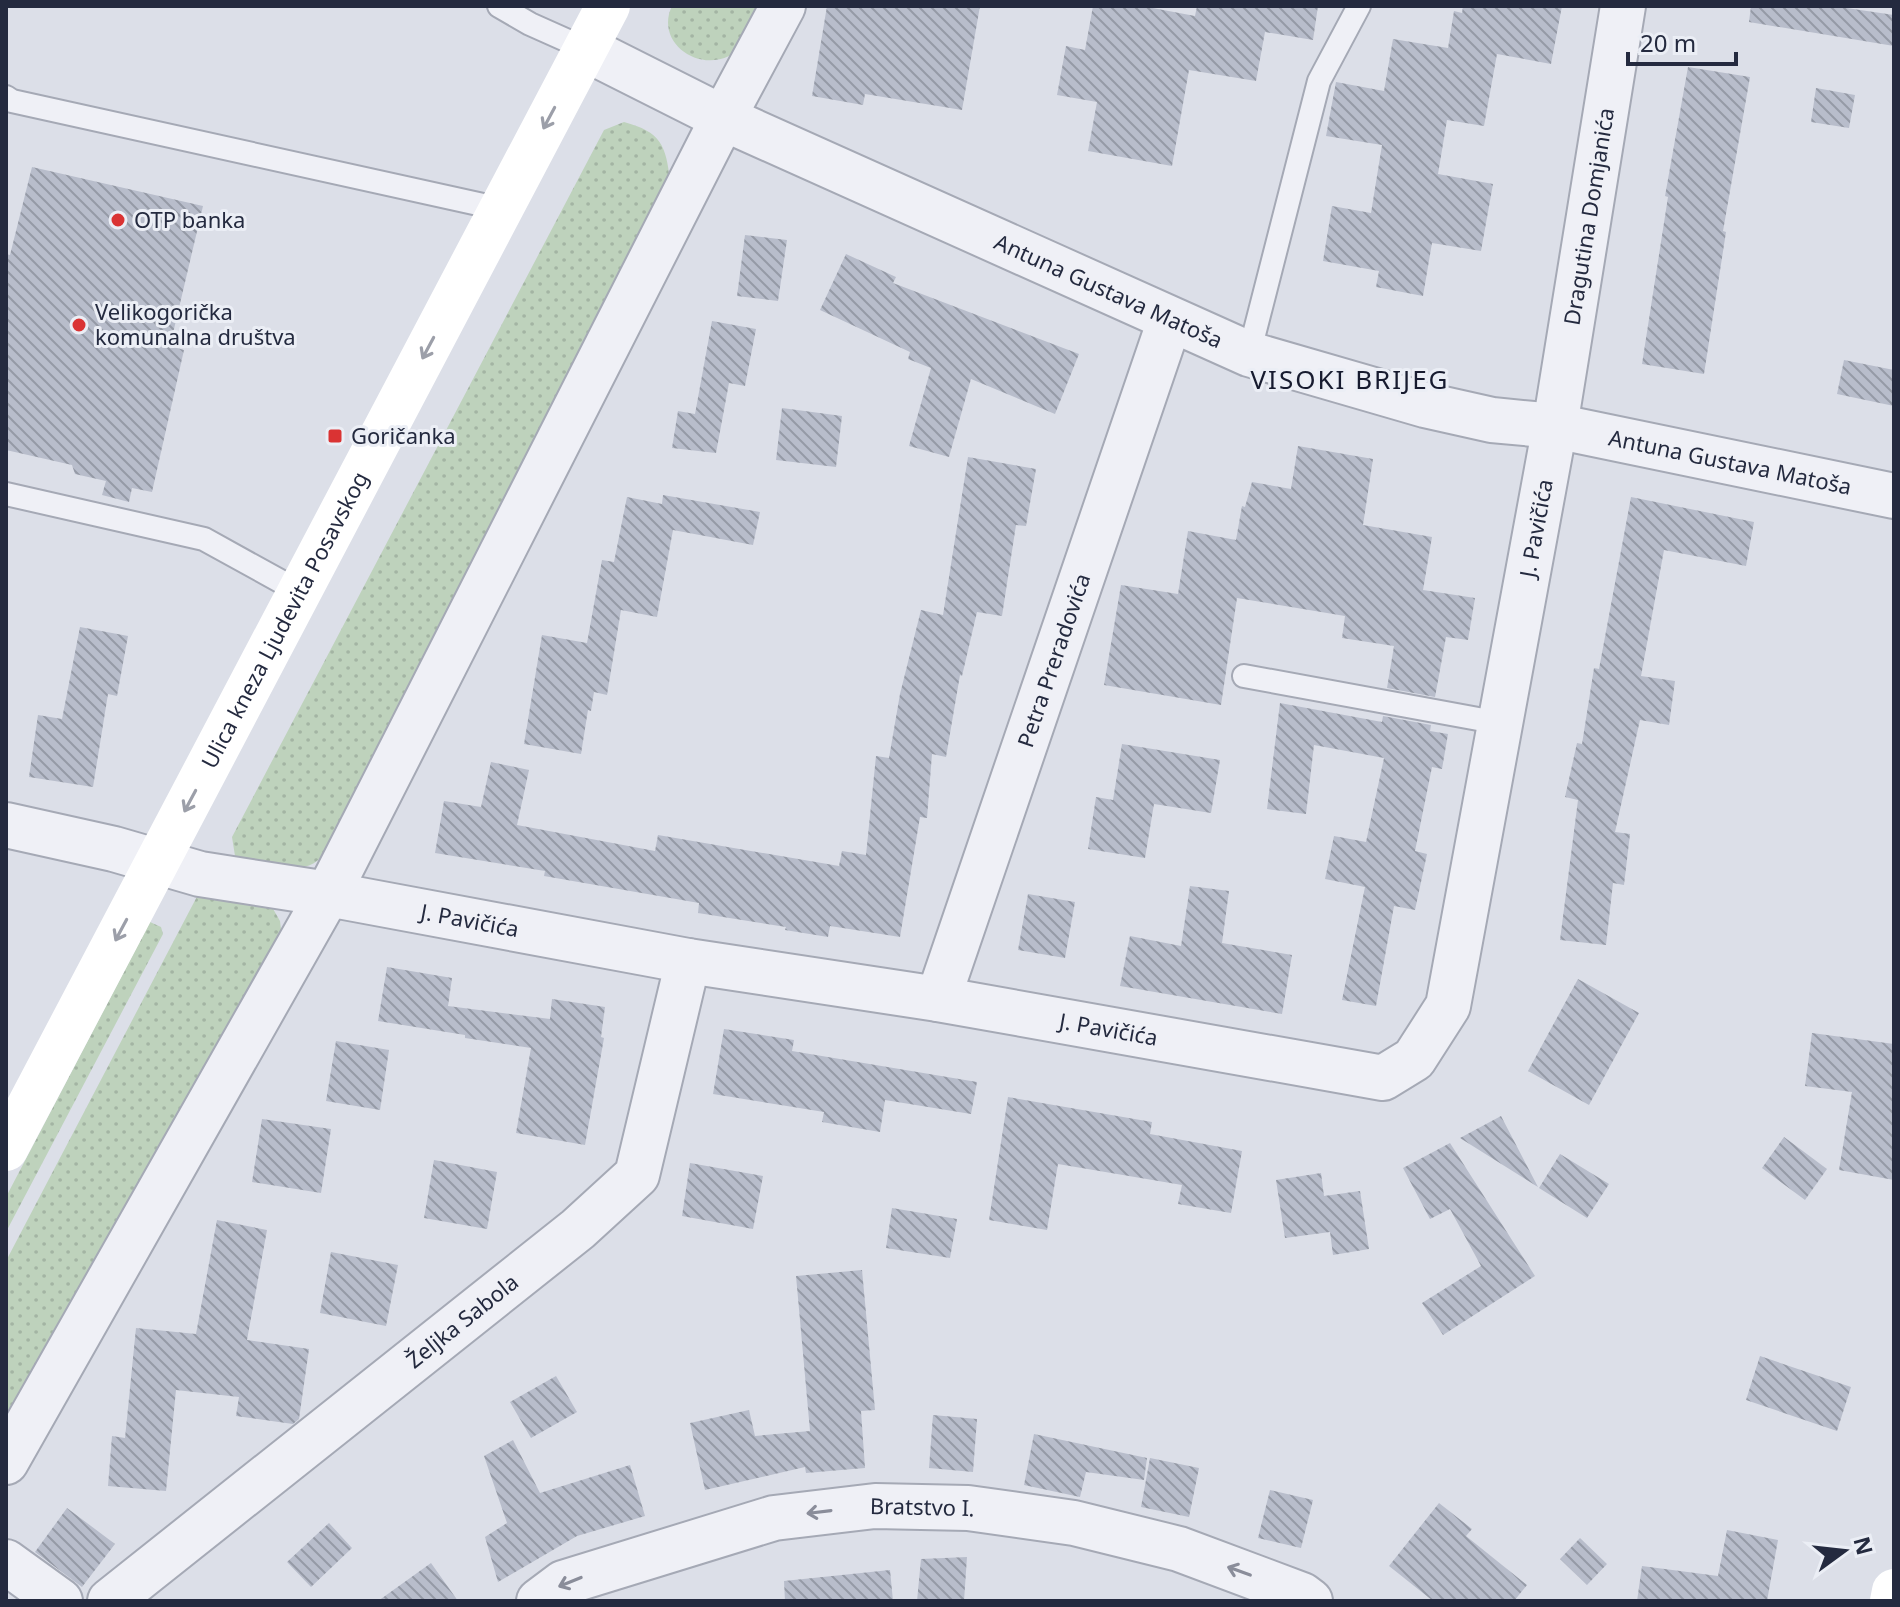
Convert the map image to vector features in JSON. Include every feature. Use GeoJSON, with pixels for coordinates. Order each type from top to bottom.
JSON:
{"type":"FeatureCollection","features":[{"type":"Feature","properties":{"kind":"main road","name":"Ulica kneza Ljudevita Posavskog"},"geometry":{"type":"LineString","coordinates":[[6,1149],[608,6]]}},
{"type":"Feature","properties":{"kind":"main road"},"geometry":{"type":"LineString","coordinates":[[1892,1601],[1894,1591]]}},
{"type":"Feature","properties":{"kind":"street"},"geometry":{"type":"LineString","coordinates":[[6,1462],[328,894],[783,6]]}},
{"type":"Feature","properties":{"kind":"street","name":"Dragutina Domjanića"},"geometry":{"type":"LineString","coordinates":[[1555,426],[1623,6]]}},
{"type":"Feature","properties":{"kind":"street","name":"Antuna Gustava Matoša"},"geometry":{"type":"LineString","coordinates":[[586,49],[723,118],[1249,354],[1425,405],[1492,420],[1555,426],[1894,496]]}},
{"type":"Feature","properties":{"kind":"street","name":"Petra Preradovića"},"geometry":{"type":"LineString","coordinates":[[938,999],[1170,320]]}},
{"type":"Feature","properties":{"kind":"street","name":"J. Pavičića"},"geometry":{"type":"LineString","coordinates":[[6,825],[200,874],[328,894],[688,961],[938,999],[1383,1078],[1414,1059],[1448,1006],[1555,426]]}},
{"type":"Feature","properties":{"kind":"street","name":"Željka Sabola"},"geometry":{"type":"LineString","coordinates":[[110,1601],[578,1229],[637,1175],[688,961]]}},
{"type":"Feature","properties":{"kind":"street","name":"Bratstvo I."},"geometry":{"type":"LineString","coordinates":[[539,1601],[563,1583],[774,1518],[875,1506],[968,1508],[1074,1523],[1179,1549],[1302,1595],[1310,1601]]}},
{"type":"Feature","properties":{"kind":"street"},"geometry":{"type":"LineString","coordinates":[[6,1562],[60,1601]]}},
{"type":"Feature","properties":{"kind":"lane"},"geometry":{"type":"LineString","coordinates":[[499,6],[530,24],[586,49]]}},
{"type":"Feature","properties":{"kind":"lane"},"geometry":{"type":"LineString","coordinates":[[1249,354],[1319,81],[1359,6]]}},
{"type":"Feature","properties":{"kind":"lane"},"geometry":{"type":"LineString","coordinates":[[6,97],[27,105],[501,209]]}},
{"type":"Feature","properties":{"kind":"lane"},"geometry":{"type":"LineString","coordinates":[[6,494],[204,539],[300,592]]}},
{"type":"Feature","properties":{"kind":"lane"},"geometry":{"type":"LineString","coordinates":[[1244,676],[1500,723]]}},
{"type":"Feature","properties":{"kind":"green space"},"geometry":{"type":"Polygon","coordinates":[[[672,6],[765,6],[741,47],[729,56],[704,60],[682,50],[674,41],[668,19],[672,6]]]}},
{"type":"Feature","properties":{"kind":"green space"},"geometry":{"type":"Polygon","coordinates":[[[624,122],[646,130],[659,142],[670,181],[333,843],[317,861],[297,868],[269,866],[235,856],[232,837],[604,130],[624,122]]]}},
{"type":"Feature","properties":{"kind":"green space"},"geometry":{"type":"Polygon","coordinates":[[[202,887],[272,907],[280,921],[282,938],[6,1443],[6,1261],[202,887]]]}},
{"type":"Feature","properties":{"kind":"green space"},"geometry":{"type":"Polygon","coordinates":[[[150,922],[161,927],[163,934],[6,1232],[6,1197],[150,922]]]}},
{"type":"Feature","properties":{"kind":"building"},"geometry":{"type":"Polygon","coordinates":[[[827,6],[980,6],[962,110],[865,94],[863,105],[812,96],[827,6]]]}},
{"type":"Feature","properties":{"kind":"building"},"geometry":{"type":"Polygon","coordinates":[[[1093,6],[1142,6],[1195,16],[1197,6],[1318,6],[1313,40],[1265,32],[1256,81],[1189,70],[1172,166],[1088,151],[1097,102],[1057,95],[1066,46],[1085,50],[1093,6]]]}},
{"type":"Feature","properties":{"kind":"building"},"geometry":{"type":"Polygon","coordinates":[[[1463,6],[1562,6],[1551,64],[1497,54],[1484,126],[1447,120],[1438,174],[1493,184],[1481,251],[1432,243],[1423,296],[1376,287],[1379,271],[1323,261],[1332,206],[1371,213],[1382,145],[1326,136],[1336,82],[1384,91],[1393,39],[1448,48],[1454,11],[1462,13],[1463,6]]]}},
{"type":"Feature","properties":{"kind":"building"},"geometry":{"type":"Polygon","coordinates":[[[1751,6],[1833,6],[1894,15],[1894,46],[1749,22],[1751,6]]]}},
{"type":"Feature","properties":{"kind":"building"},"geometry":{"type":"Polygon","coordinates":[[[1688,67],[1750,77],[1723,231],[1726,232],[1704,374],[1642,364],[1668,197],[1665,196],[1688,67]]]}},
{"type":"Feature","properties":{"kind":"building"},"geometry":{"type":"Polygon","coordinates":[[[1816,88],[1855,95],[1849,128],[1811,122],[1816,88]]]}},
{"type":"Feature","properties":{"kind":"building","name":"Velikogorička komunalna društva"},"geometry":{"type":"Polygon","coordinates":[[[32,167],[203,206],[170,346],[184,350],[152,492],[132,488],[129,502],[102,495],[106,481],[75,474],[72,465],[6,450],[6,254],[10,255],[32,167]]]}},
{"type":"Feature","properties":{"kind":"building"},"geometry":{"type":"Polygon","coordinates":[[[745,235],[787,240],[778,301],[737,296],[745,235]]]}},
{"type":"Feature","properties":{"kind":"building"},"geometry":{"type":"Polygon","coordinates":[[[846,254],[896,277],[893,283],[1079,354],[1055,414],[971,379],[949,457],[909,446],[931,368],[908,359],[910,352],[820,310],[846,254]]]}},
{"type":"Feature","properties":{"kind":"building"},"geometry":{"type":"Polygon","coordinates":[[[712,321],[756,329],[745,386],[729,383],[716,453],[672,448],[678,411],[695,414],[712,321]]]}},
{"type":"Feature","properties":{"kind":"building"},"geometry":{"type":"Polygon","coordinates":[[[1844,360],[1894,370],[1894,406],[1837,394],[1844,360]]]}},
{"type":"Feature","properties":{"kind":"building"},"geometry":{"type":"Polygon","coordinates":[[[782,408],[842,416],[836,467],[776,460],[782,408]]]}},
{"type":"Feature","properties":{"kind":"building"},"geometry":{"type":"Polygon","coordinates":[[[1298,446],[1373,459],[1363,525],[1432,537],[1423,590],[1475,598],[1468,640],[1446,637],[1435,697],[1387,688],[1394,646],[1342,638],[1345,616],[1237,598],[1221,705],[1104,685],[1121,585],[1178,594],[1188,531],[1236,540],[1242,506],[1245,507],[1252,482],[1291,489],[1298,446]]]}},
{"type":"Feature","properties":{"kind":"building"},"geometry":{"type":"Polygon","coordinates":[[[968,457],[1036,469],[1026,526],[1016,525],[1002,616],[977,612],[960,675],[946,757],[932,754],[927,818],[920,817],[900,937],[830,926],[828,937],[785,930],[786,927],[698,913],[699,903],[544,876],[545,871],[435,853],[444,801],[481,807],[491,762],[529,770],[517,825],[655,851],[658,835],[839,866],[842,851],[866,855],[876,756],[889,758],[900,694],[921,610],[943,615],[968,457]]]}},
{"type":"Feature","properties":{"kind":"building"},"geometry":{"type":"Polygon","coordinates":[[[663,495],[760,512],[753,545],[673,530],[657,617],[621,610],[607,695],[594,692],[581,754],[524,744],[542,635],[587,643],[602,560],[614,562],[627,497],[662,504],[663,495]]]}},
{"type":"Feature","properties":{"kind":"building"},"geometry":{"type":"Polygon","coordinates":[[[1631,497],[1754,522],[1746,566],[1664,550],[1641,676],[1675,681],[1669,725],[1640,720],[1615,832],[1630,834],[1624,885],[1613,883],[1606,945],[1560,940],[1578,800],[1565,797],[1577,743],[1582,744],[1594,668],[1599,669],[1631,497]]]}},
{"type":"Feature","properties":{"kind":"building"},"geometry":{"type":"Polygon","coordinates":[[[80,627],[128,636],[117,696],[108,694],[93,787],[29,777],[38,715],[62,719],[80,627]]]}},
{"type":"Feature","properties":{"kind":"building"},"geometry":{"type":"Polygon","coordinates":[[[1280,703],[1382,722],[1383,716],[1431,725],[1430,731],[1448,734],[1442,769],[1432,767],[1415,851],[1427,854],[1415,910],[1394,906],[1376,1006],[1342,1000],[1365,887],[1325,879],[1334,836],[1366,842],[1384,758],[1314,745],[1306,814],[1267,809],[1280,703]]]}},
{"type":"Feature","properties":{"kind":"building"},"geometry":{"type":"Polygon","coordinates":[[[1122,744],[1220,760],[1211,813],[1154,804],[1145,858],[1088,849],[1096,797],[1113,800],[1122,744]]]}},
{"type":"Feature","properties":{"kind":"building"},"geometry":{"type":"Polygon","coordinates":[[[1190,886],[1229,891],[1222,943],[1292,955],[1282,1014],[1120,986],[1130,936],[1181,946],[1190,886]]]}},
{"type":"Feature","properties":{"kind":"building"},"geometry":{"type":"Polygon","coordinates":[[[1028,894],[1075,902],[1065,958],[1018,950],[1028,894]]]}},
{"type":"Feature","properties":{"kind":"building"},"geometry":{"type":"Polygon","coordinates":[[[387,967],[452,978],[448,1006],[550,1019],[552,999],[605,1007],[601,1037],[604,1038],[585,1145],[516,1133],[531,1048],[378,1021],[387,967]]]}},
{"type":"Feature","properties":{"kind":"building"},"geometry":{"type":"Polygon","coordinates":[[[1578,979],[1639,1013],[1589,1105],[1528,1071],[1578,979]]]}},
{"type":"Feature","properties":{"kind":"building"},"geometry":{"type":"Polygon","coordinates":[[[724,1029],[794,1040],[792,1051],[977,1082],[971,1114],[885,1100],[880,1132],[822,1122],[824,1112],[713,1094],[724,1029]]]}},
{"type":"Feature","properties":{"kind":"building"},"geometry":{"type":"Polygon","coordinates":[[[1812,1033],[1894,1044],[1894,1180],[1839,1170],[1852,1092],[1805,1086],[1812,1033]]]}},
{"type":"Feature","properties":{"kind":"building"},"geometry":{"type":"Polygon","coordinates":[[[336,1041],[389,1050],[380,1110],[326,1101],[336,1041]]]}},
{"type":"Feature","properties":{"kind":"building"},"geometry":{"type":"Polygon","coordinates":[[[1008,1097],[1152,1122],[1150,1134],[1242,1151],[1231,1213],[1178,1204],[1182,1185],[1058,1164],[1047,1230],[989,1220],[1008,1097]]]}},
{"type":"Feature","properties":{"kind":"building"},"geometry":{"type":"Polygon","coordinates":[[[1501,1116],[1538,1187],[1460,1138],[1501,1116]]]}},
{"type":"Feature","properties":{"kind":"building"},"geometry":{"type":"Polygon","coordinates":[[[262,1119],[331,1129],[321,1193],[252,1182],[262,1119]]]}},
{"type":"Feature","properties":{"kind":"building"},"geometry":{"type":"Polygon","coordinates":[[[1784,1137],[1827,1169],[1805,1200],[1762,1168],[1784,1137]]]}},
{"type":"Feature","properties":{"kind":"building"},"geometry":{"type":"Polygon","coordinates":[[[1450,1143],[1535,1276],[1443,1335],[1422,1303],[1481,1266],[1450,1209],[1430,1219],[1403,1168],[1450,1143]]]}},
{"type":"Feature","properties":{"kind":"building"},"geometry":{"type":"Polygon","coordinates":[[[1560,1154],[1609,1184],[1587,1218],[1539,1188],[1560,1154]]]}},
{"type":"Feature","properties":{"kind":"building"},"geometry":{"type":"Polygon","coordinates":[[[434,1160],[497,1172],[487,1229],[424,1218],[434,1160]]]}},
{"type":"Feature","properties":{"kind":"building"},"geometry":{"type":"Polygon","coordinates":[[[690,1163],[763,1176],[753,1229],[682,1216],[690,1163]]]}},
{"type":"Feature","properties":{"kind":"building"},"geometry":{"type":"Polygon","coordinates":[[[1321,1173],[1324,1196],[1360,1191],[1369,1249],[1333,1255],[1330,1232],[1285,1238],[1276,1180],[1321,1173]]]}},
{"type":"Feature","properties":{"kind":"building"},"geometry":{"type":"Polygon","coordinates":[[[892,1208],[957,1219],[950,1258],[886,1248],[892,1208]]]}},
{"type":"Feature","properties":{"kind":"building"},"geometry":{"type":"Polygon","coordinates":[[[217,1220],[267,1230],[247,1340],[309,1349],[299,1419],[293,1424],[236,1416],[239,1397],[176,1390],[166,1491],[108,1486],[112,1436],[125,1438],[136,1328],[196,1334],[217,1220]]]}},
{"type":"Feature","properties":{"kind":"building"},"geometry":{"type":"Polygon","coordinates":[[[331,1252],[398,1265],[386,1326],[320,1313],[331,1252]]]}},
{"type":"Feature","properties":{"kind":"building"},"geometry":{"type":"Polygon","coordinates":[[[862,1270],[875,1410],[861,1411],[865,1468],[806,1473],[805,1467],[705,1490],[690,1423],[749,1410],[755,1436],[810,1431],[796,1276],[862,1270]]]}},
{"type":"Feature","properties":{"kind":"building"},"geometry":{"type":"Polygon","coordinates":[[[1760,1356],[1851,1387],[1837,1431],[1746,1400],[1760,1356]]]}},
{"type":"Feature","properties":{"kind":"building"},"geometry":{"type":"Polygon","coordinates":[[[556,1376],[577,1412],[531,1438],[510,1402],[556,1376]]]}},
{"type":"Feature","properties":{"kind":"building"},"geometry":{"type":"Polygon","coordinates":[[[933,1415],[977,1419],[973,1472],[929,1468],[933,1415]]]}},
{"type":"Feature","properties":{"kind":"building"},"geometry":{"type":"Polygon","coordinates":[[[1034,1434],[1147,1458],[1144,1480],[1086,1472],[1080,1497],[1024,1485],[1034,1434]]]}},
{"type":"Feature","properties":{"kind":"building"},"geometry":{"type":"Polygon","coordinates":[[[513,1440],[540,1493],[630,1465],[645,1516],[577,1536],[498,1582],[485,1537],[507,1523],[484,1456],[513,1440]]]}},
{"type":"Feature","properties":{"kind":"building"},"geometry":{"type":"Polygon","coordinates":[[[1150,1458],[1199,1468],[1189,1517],[1141,1507],[1150,1458]]]}},
{"type":"Feature","properties":{"kind":"building"},"geometry":{"type":"Polygon","coordinates":[[[1270,1490],[1313,1500],[1301,1548],[1258,1538],[1270,1490]]]}},
{"type":"Feature","properties":{"kind":"building"},"geometry":{"type":"Polygon","coordinates":[[[1439,1503],[1472,1529],[1466,1536],[1527,1585],[1514,1601],[1433,1601],[1389,1566],[1439,1503]]]}},
{"type":"Feature","properties":{"kind":"building"},"geometry":{"type":"Polygon","coordinates":[[[67,1508],[115,1544],[82,1587],[35,1552],[67,1508]]]}},
{"type":"Feature","properties":{"kind":"building"},"geometry":{"type":"Polygon","coordinates":[[[329,1523],[352,1548],[311,1587],[287,1562],[329,1523]]]}},
{"type":"Feature","properties":{"kind":"building"},"geometry":{"type":"Polygon","coordinates":[[[1727,1530],[1778,1540],[1767,1601],[1637,1601],[1642,1566],[1718,1576],[1727,1530]]]}},
{"type":"Feature","properties":{"kind":"building"},"geometry":{"type":"Polygon","coordinates":[[[1580,1538],[1607,1564],[1587,1585],[1560,1559],[1580,1538]]]}},
{"type":"Feature","properties":{"kind":"building"},"geometry":{"type":"Polygon","coordinates":[[[967,1557],[964,1601],[917,1601],[921,1559],[967,1557]]]}},
{"type":"Feature","properties":{"kind":"building"},"geometry":{"type":"Polygon","coordinates":[[[431,1563],[458,1601],[378,1601],[431,1563]]]}},
{"type":"Feature","properties":{"kind":"building"},"geometry":{"type":"Polygon","coordinates":[[[890,1570],[893,1601],[785,1601],[784,1581],[890,1570]]]}},
{"type":"Feature","properties":{"kind":"place","name":"OTP banka"},"geometry":{"type":"Point","coordinates":[118,220]}},
{"type":"Feature","properties":{"kind":"place","name":"Velikogorička komunalna društva"},"geometry":{"type":"Point","coordinates":[79,325]}},
{"type":"Feature","properties":{"kind":"place","name":"Goričanka"},"geometry":{"type":"Point","coordinates":[335,436]}},
{"type":"Feature","properties":{"kind":"district","name":"VISOKI BRIJEG"},"geometry":{"type":"Point","coordinates":[1350,380]}}]}
